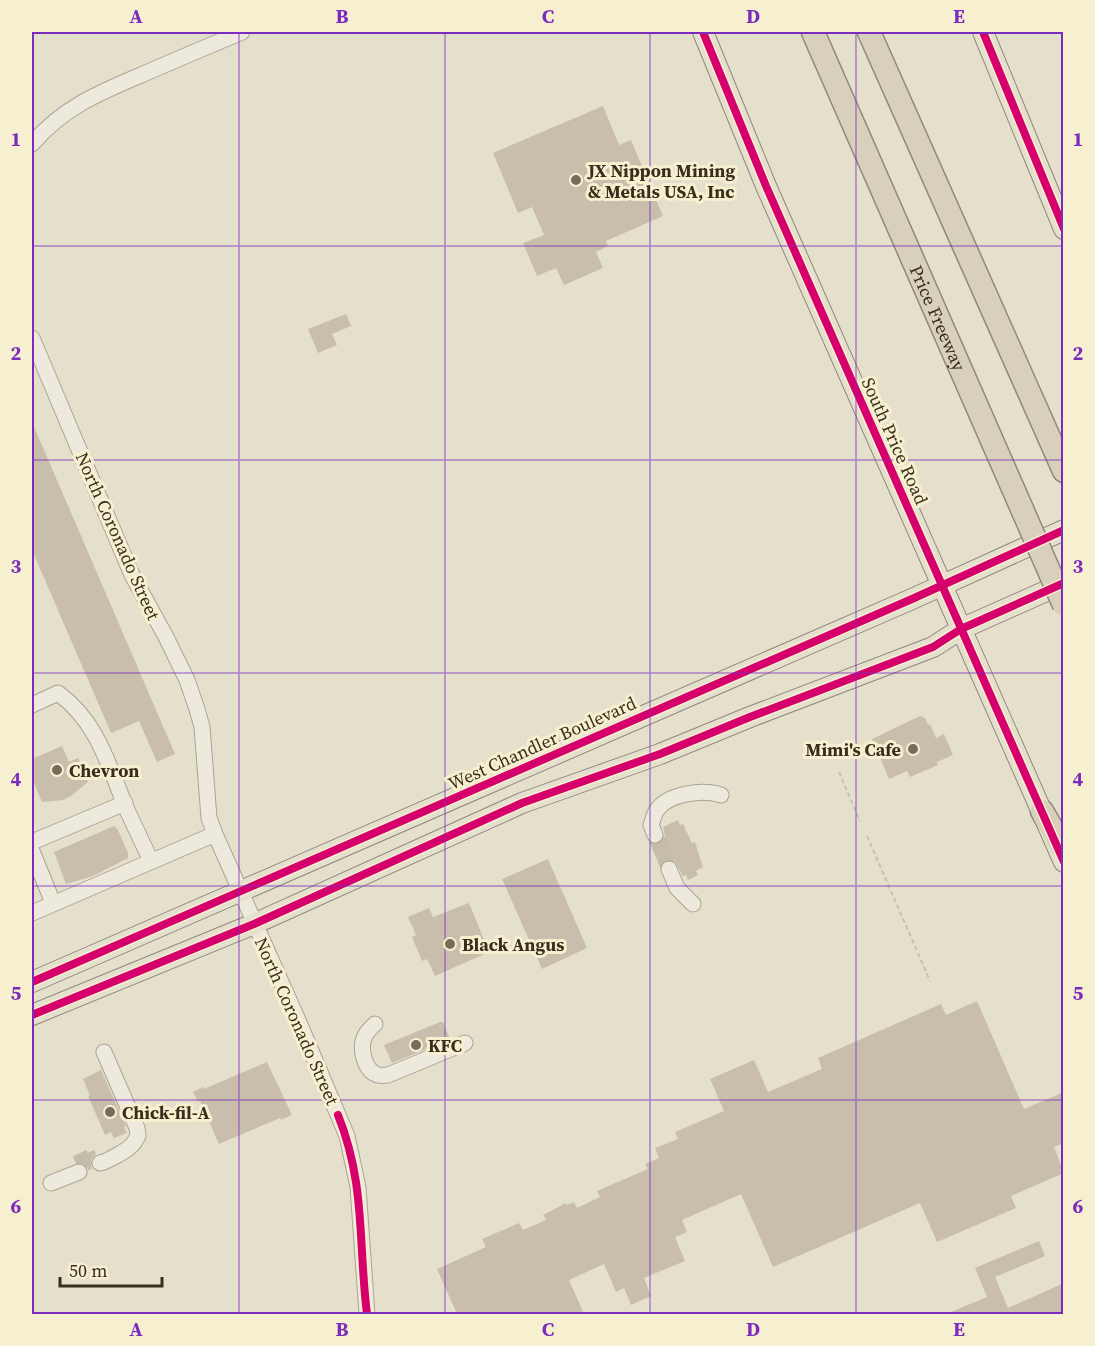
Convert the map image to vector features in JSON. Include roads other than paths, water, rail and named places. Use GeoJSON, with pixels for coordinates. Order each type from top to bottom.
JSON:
{"type":"FeatureCollection","features":[{"type":"Feature","properties":{"kind":"highway","name":"Price Freeway"},"geometry":{"type":"LineString","coordinates":[[813,32],[1064,605]]}},
{"type":"Feature","properties":{"kind":"highway"},"geometry":{"type":"LineString","coordinates":[[869,32],[1064,471]]}},
{"type":"Feature","properties":{"kind":"highway"},"geometry":{"type":"LineString","coordinates":[[1042,811],[1064,850]]}},
{"type":"Feature","properties":{"kind":"main road","name":"South Price Road"},"geometry":{"type":"LineString","coordinates":[[703,32],[766,186],[1064,862]]}},
{"type":"Feature","properties":{"kind":"main road"},"geometry":{"type":"LineString","coordinates":[[983,32],[1064,229]]}},
{"type":"Feature","properties":{"kind":"main road","name":"West Chandler Boulevard"},"geometry":{"type":"LineString","coordinates":[[32,982],[1064,530]]}},
{"type":"Feature","properties":{"kind":"main road"},"geometry":{"type":"LineString","coordinates":[[32,1015],[254,924],[522,804],[660,754],[933,646],[961,628],[1064,583]]}},
{"type":"Feature","properties":{"kind":"street"},"geometry":{"type":"LineString","coordinates":[[32,144],[47,127],[71,108],[109,89],[242,32]]}},
{"type":"Feature","properties":{"kind":"street","name":"North Coronado Street"},"geometry":{"type":"LineString","coordinates":[[32,338],[132,575],[166,637],[194,699],[202,727],[209,818],[298,1020],[349,1145],[360,1206],[367,1314]]}},
{"type":"Feature","properties":{"kind":"street"},"geometry":{"type":"LineString","coordinates":[[32,705],[58,693],[91,728],[101,745],[150,861]]}},
{"type":"Feature","properties":{"kind":"street"},"geometry":{"type":"LineString","coordinates":[[655,836],[651,825],[657,811],[664,803],[696,791],[711,791],[722,795]]}},
{"type":"Feature","properties":{"kind":"street"},"geometry":{"type":"LineString","coordinates":[[32,842],[125,803]]}},
{"type":"Feature","properties":{"kind":"street"},"geometry":{"type":"LineString","coordinates":[[32,913],[215,834]]}},
{"type":"Feature","properties":{"kind":"street"},"geometry":{"type":"LineString","coordinates":[[32,851],[38,886],[53,903]]}},
{"type":"Feature","properties":{"kind":"street"},"geometry":{"type":"LineString","coordinates":[[669,869],[677,888],[693,904]]}},
{"type":"Feature","properties":{"kind":"street"},"geometry":{"type":"LineString","coordinates":[[375,1024],[366,1033],[363,1041],[363,1054],[369,1069],[377,1075],[388,1075],[465,1043]]}},
{"type":"Feature","properties":{"kind":"street"},"geometry":{"type":"LineString","coordinates":[[98,1158],[109,1161],[115,1154],[129,1148],[138,1136],[137,1128],[104,1052]]}},
{"type":"Feature","properties":{"kind":"street"},"geometry":{"type":"LineString","coordinates":[[50,1179],[78,1167]]}},
{"type":"Feature","properties":{"kind":"tunnel"},"geometry":{"type":"LineString","coordinates":[[655,835],[669,869]]}},
{"type":"Feature","properties":{"kind":"tunnel"},"geometry":{"type":"LineString","coordinates":[[76,1163],[96,1154]]}},
{"type":"Feature","properties":{"kind":"place","name":"JX Nippon Mining & Metals USA, Inc"},"geometry":{"type":"Point","coordinates":[576,180]}},
{"type":"Feature","properties":{"kind":"place","name":"Mimi's Cafe"},"geometry":{"type":"Point","coordinates":[913,749]}},
{"type":"Feature","properties":{"kind":"place","name":"Chevron"},"geometry":{"type":"Point","coordinates":[57,770]}},
{"type":"Feature","properties":{"kind":"place","name":"Black Angus"},"geometry":{"type":"Point","coordinates":[450,944]}},
{"type":"Feature","properties":{"kind":"place","name":"KFC"},"geometry":{"type":"Point","coordinates":[416,1045]}},
{"type":"Feature","properties":{"kind":"place","name":"Chick-fil-A"},"geometry":{"type":"Point","coordinates":[110,1112]}}]}
